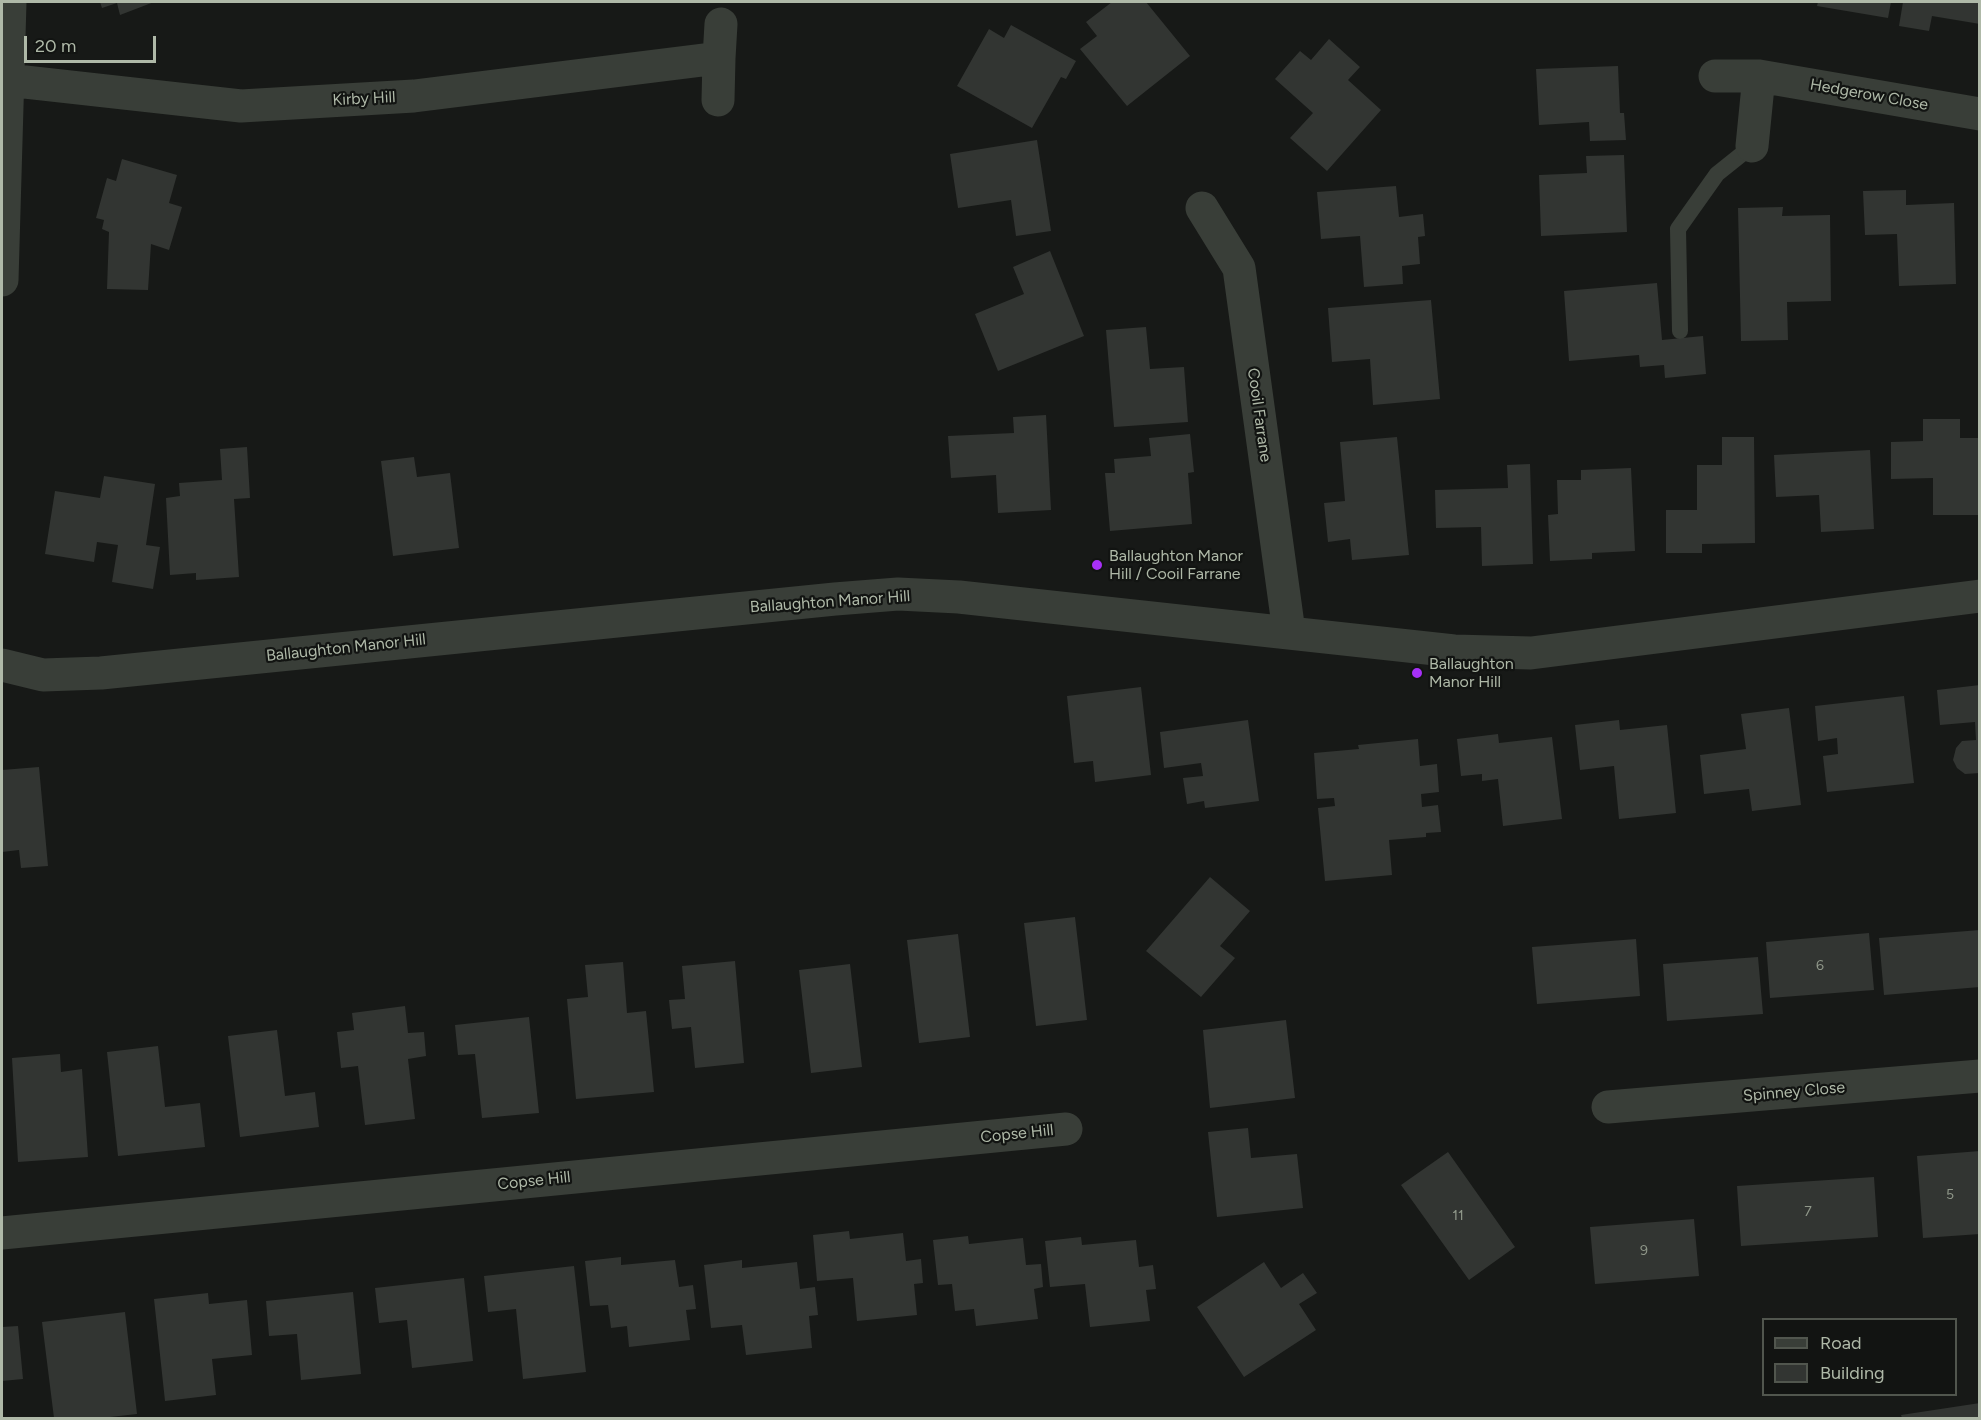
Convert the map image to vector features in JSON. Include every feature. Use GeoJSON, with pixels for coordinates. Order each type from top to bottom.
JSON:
{"type":"FeatureCollection","features":[{"type":"Feature","properties":{"kind":"street"},"geometry":{"type":"LineString","coordinates":[[2,280],[10,2]]}},
{"type":"Feature","properties":{"kind":"street"},"geometry":{"type":"LineString","coordinates":[[718,100],[721,24]]}},
{"type":"Feature","properties":{"kind":"street","name":"Kirby Hill"},"geometry":{"type":"LineString","coordinates":[[7,80],[241,106],[414,96],[719,58]]}},
{"type":"Feature","properties":{"kind":"street","name":"Hedgerow Close"},"geometry":{"type":"LineString","coordinates":[[1715,76],[1760,76],[1980,114]]}},
{"type":"Feature","properties":{"kind":"street"},"geometry":{"type":"LineString","coordinates":[[1752,146],[1760,76]]}},
{"type":"Feature","properties":{"kind":"street","name":"Cooil Farrane"},"geometry":{"type":"LineString","coordinates":[[1202,208],[1239,268],[1289,632]]}},
{"type":"Feature","properties":{"kind":"street","name":"Ballaughton Manor Hill"},"geometry":{"type":"LineString","coordinates":[[2,665],[43,675],[101,673],[898,594],[959,597],[1454,651],[1531,653],[1980,596]]}},
{"type":"Feature","properties":{"kind":"street","name":"Spinney Close"},"geometry":{"type":"LineString","coordinates":[[1608,1107],[1980,1076]]}},
{"type":"Feature","properties":{"kind":"street","name":"Copse Hill"},"geometry":{"type":"LineString","coordinates":[[2,1233],[1066,1129]]}},
{"type":"Feature","properties":{"kind":"lane"},"geometry":{"type":"LineString","coordinates":[[1680,331],[1678,229],[1717,174],[1752,146]]}},
{"type":"Feature","properties":{"kind":"building"},"geometry":{"type":"Polygon","coordinates":[[[100,2],[154,2],[120,15],[117,3],[102,8],[100,2]]]}},
{"type":"Feature","properties":{"kind":"building"},"geometry":{"type":"Polygon","coordinates":[[[1112,2],[1146,2],[1190,56],[1127,106],[1080,49],[1097,36],[1086,22],[1112,2]]]}},
{"type":"Feature","properties":{"kind":"building"},"geometry":{"type":"Polygon","coordinates":[[[1818,2],[1891,2],[1888,18],[1817,6],[1818,2]]]}},
{"type":"Feature","properties":{"kind":"building"},"geometry":{"type":"Polygon","coordinates":[[[1903,2],[1980,2],[1980,24],[1932,16],[1929,31],[1899,26],[1903,2]]]}},
{"type":"Feature","properties":{"kind":"building"},"geometry":{"type":"Polygon","coordinates":[[[1011,25],[1076,61],[1066,79],[1061,77],[1032,128],[957,86],[989,29],[1004,38],[1011,25]]]}},
{"type":"Feature","properties":{"kind":"building"},"geometry":{"type":"Polygon","coordinates":[[[1329,39],[1360,67],[1348,80],[1381,110],[1327,171],[1290,138],[1313,113],[1275,79],[1300,51],[1311,60],[1329,39]]]}},
{"type":"Feature","properties":{"kind":"building"},"geometry":{"type":"Polygon","coordinates":[[[1618,66],[1620,113],[1624,113],[1626,140],[1590,141],[1589,122],[1539,125],[1536,69],[1618,66]]]}},
{"type":"Feature","properties":{"kind":"building"},"geometry":{"type":"Polygon","coordinates":[[[1037,140],[1051,231],[1016,236],[1011,200],[958,208],[950,154],[1037,140]]]}},
{"type":"Feature","properties":{"kind":"building"},"geometry":{"type":"Polygon","coordinates":[[[1624,155],[1627,232],[1541,236],[1539,175],[1587,173],[1586,156],[1624,155]]]}},
{"type":"Feature","properties":{"kind":"building"},"geometry":{"type":"Polygon","coordinates":[[[122,159],[177,175],[169,203],[182,207],[169,250],[151,244],[148,290],[107,289],[109,232],[102,229],[104,220],[96,218],[107,178],[116,181],[122,159]]]}},
{"type":"Feature","properties":{"kind":"building"},"geometry":{"type":"Polygon","coordinates":[[[1396,186],[1399,217],[1423,214],[1425,236],[1418,237],[1420,264],[1402,266],[1403,284],[1364,287],[1360,236],[1321,239],[1317,192],[1396,186]]]}},
{"type":"Feature","properties":{"kind":"building"},"geometry":{"type":"Polygon","coordinates":[[[1906,190],[1906,205],[1954,203],[1956,284],[1899,286],[1897,234],[1865,235],[1863,191],[1906,190]]]}},
{"type":"Feature","properties":{"kind":"building"},"geometry":{"type":"Polygon","coordinates":[[[1783,207],[1782,216],[1830,215],[1831,301],[1787,302],[1788,340],[1741,341],[1738,208],[1783,207]]]}},
{"type":"Feature","properties":{"kind":"building"},"geometry":{"type":"Polygon","coordinates":[[[1050,251],[1084,336],[998,371],[975,314],[1024,294],[1013,267],[1050,251]]]}},
{"type":"Feature","properties":{"kind":"building"},"geometry":{"type":"Polygon","coordinates":[[[1657,283],[1662,340],[1703,336],[1706,374],[1665,378],[1664,365],[1640,367],[1639,355],[1569,361],[1564,291],[1657,283]]]}},
{"type":"Feature","properties":{"kind":"building"},"geometry":{"type":"Polygon","coordinates":[[[1431,300],[1440,399],[1373,405],[1370,359],[1332,362],[1328,308],[1431,300]]]}},
{"type":"Feature","properties":{"kind":"building"},"geometry":{"type":"Polygon","coordinates":[[[1146,327],[1150,369],[1184,367],[1188,422],[1114,427],[1106,330],[1146,327]]]}},
{"type":"Feature","properties":{"kind":"building"},"geometry":{"type":"Polygon","coordinates":[[[1046,415],[1051,510],[998,513],[996,475],[951,478],[948,436],[1014,433],[1013,417],[1046,415]]]}},
{"type":"Feature","properties":{"kind":"building"},"geometry":{"type":"Polygon","coordinates":[[[1923,419],[1960,419],[1960,438],[1980,438],[1980,515],[1933,515],[1933,478],[1891,479],[1891,442],[1923,441],[1923,419]]]}},
{"type":"Feature","properties":{"kind":"building"},"geometry":{"type":"Polygon","coordinates":[[[1190,434],[1194,472],[1188,473],[1192,524],[1110,531],[1105,473],[1115,473],[1114,459],[1151,456],[1149,438],[1190,434]]]}},
{"type":"Feature","properties":{"kind":"building"},"geometry":{"type":"Polygon","coordinates":[[[1397,437],[1409,555],[1352,560],[1350,539],[1328,542],[1324,503],[1345,501],[1340,442],[1397,437]]]}},
{"type":"Feature","properties":{"kind":"building"},"geometry":{"type":"Polygon","coordinates":[[[1722,437],[1754,437],[1755,543],[1702,544],[1702,553],[1666,553],[1666,510],[1697,510],[1697,465],[1722,465],[1722,437]]]}},
{"type":"Feature","properties":{"kind":"building"},"geometry":{"type":"Polygon","coordinates":[[[247,447],[250,498],[234,499],[239,577],[196,580],[196,573],[170,575],[166,498],[180,496],[179,483],[222,480],[220,449],[247,447]]]}},
{"type":"Feature","properties":{"kind":"building"},"geometry":{"type":"Polygon","coordinates":[[[1870,450],[1874,529],[1821,532],[1819,495],[1776,497],[1774,455],[1870,450]]]}},
{"type":"Feature","properties":{"kind":"building"},"geometry":{"type":"Polygon","coordinates":[[[414,457],[417,477],[450,473],[459,548],[393,556],[381,461],[414,457]]]}},
{"type":"Feature","properties":{"kind":"building"},"geometry":{"type":"Polygon","coordinates":[[[1530,464],[1533,564],[1482,566],[1481,527],[1436,528],[1435,490],[1508,488],[1507,465],[1530,464]]]}},
{"type":"Feature","properties":{"kind":"building"},"geometry":{"type":"Polygon","coordinates":[[[1631,468],[1635,551],[1592,553],[1592,559],[1550,561],[1548,515],[1558,514],[1557,480],[1581,480],[1581,470],[1631,468]]]}},
{"type":"Feature","properties":{"kind":"building"},"geometry":{"type":"Polygon","coordinates":[[[104,476],[155,484],[146,545],[160,547],[153,589],[112,582],[118,545],[97,542],[94,562],[45,554],[55,491],[100,498],[104,476]]]}},
{"type":"Feature","properties":{"kind":"building"},"geometry":{"type":"Polygon","coordinates":[[[1980,685],[1980,773],[1965,774],[1957,768],[1953,760],[1956,748],[1962,741],[1976,740],[1975,722],[1940,725],[1937,690],[1980,685]]]}},
{"type":"Feature","properties":{"kind":"building"},"geometry":{"type":"Polygon","coordinates":[[[1141,687],[1151,775],[1095,782],[1093,761],[1074,763],[1067,696],[1141,687]]]}},
{"type":"Feature","properties":{"kind":"building"},"geometry":{"type":"Polygon","coordinates":[[[1904,696],[1914,783],[1827,792],[1823,756],[1838,754],[1837,738],[1818,741],[1815,706],[1904,696]]]}},
{"type":"Feature","properties":{"kind":"building"},"geometry":{"type":"Polygon","coordinates":[[[1789,708],[1801,805],[1752,811],[1749,789],[1704,794],[1700,755],[1746,749],[1741,714],[1789,708]]]}},
{"type":"Feature","properties":{"kind":"building"},"geometry":{"type":"Polygon","coordinates":[[[1248,720],[1259,801],[1205,808],[1204,801],[1187,804],[1183,778],[1203,776],[1201,763],[1164,768],[1160,732],[1248,720]]]}},
{"type":"Feature","properties":{"kind":"building"},"geometry":{"type":"Polygon","coordinates":[[[1619,720],[1620,730],[1667,725],[1676,813],[1619,819],[1614,766],[1580,770],[1575,725],[1619,720]]]}},
{"type":"Feature","properties":{"kind":"building"},"geometry":{"type":"Polygon","coordinates":[[[1498,734],[1499,743],[1552,737],[1562,819],[1503,826],[1498,779],[1482,781],[1482,774],[1461,776],[1457,739],[1498,734]]]}},
{"type":"Feature","properties":{"kind":"building"},"geometry":{"type":"Polygon","coordinates":[[[1418,739],[1420,766],[1437,764],[1439,792],[1421,794],[1422,807],[1438,805],[1441,832],[1426,833],[1426,837],[1389,840],[1392,875],[1325,881],[1318,808],[1335,806],[1334,798],[1317,799],[1314,753],[1359,749],[1358,745],[1418,739]]]}},
{"type":"Feature","properties":{"kind":"building"},"geometry":{"type":"Polygon","coordinates":[[[39,767],[48,866],[21,868],[19,850],[2,852],[2,770],[39,767]]]}},
{"type":"Feature","properties":{"kind":"building"},"geometry":{"type":"Polygon","coordinates":[[[1210,877],[1250,911],[1220,946],[1235,958],[1201,997],[1146,951],[1210,877]]]}},
{"type":"Feature","properties":{"kind":"building"},"geometry":{"type":"Polygon","coordinates":[[[1075,917],[1087,1020],[1036,1026],[1024,923],[1075,917]]]}},
{"type":"Feature","properties":{"kind":"building"},"geometry":{"type":"Polygon","coordinates":[[[1980,930],[1980,987],[1884,995],[1879,938],[1980,930]]]}},
{"type":"Feature","properties":{"kind":"building"},"geometry":{"type":"Polygon","coordinates":[[[1869,933],[1874,990],[1770,998],[1766,942],[1869,933]]]}},
{"type":"Feature","properties":{"kind":"building"},"geometry":{"type":"Polygon","coordinates":[[[958,934],[970,1037],[919,1043],[907,940],[958,934]]]}},
{"type":"Feature","properties":{"kind":"building"},"geometry":{"type":"Polygon","coordinates":[[[1636,939],[1640,996],[1537,1004],[1532,947],[1636,939]]]}},
{"type":"Feature","properties":{"kind":"building"},"geometry":{"type":"Polygon","coordinates":[[[1758,957],[1763,1014],[1667,1021],[1663,964],[1758,957]]]}},
{"type":"Feature","properties":{"kind":"building"},"geometry":{"type":"Polygon","coordinates":[[[735,961],[744,1063],[695,1068],[691,1027],[672,1029],[669,1000],[685,999],[682,966],[735,961]]]}},
{"type":"Feature","properties":{"kind":"building"},"geometry":{"type":"Polygon","coordinates":[[[623,962],[627,1013],[646,1011],[654,1092],[576,1099],[567,999],[588,997],[585,965],[623,962]]]}},
{"type":"Feature","properties":{"kind":"building"},"geometry":{"type":"Polygon","coordinates":[[[850,964],[862,1067],[811,1073],[799,970],[850,964]]]}},
{"type":"Feature","properties":{"kind":"building"},"geometry":{"type":"Polygon","coordinates":[[[405,1006],[408,1033],[424,1032],[426,1056],[408,1059],[415,1119],[365,1125],[358,1066],[341,1068],[337,1032],[354,1030],[352,1013],[405,1006]]]}},
{"type":"Feature","properties":{"kind":"building"},"geometry":{"type":"Polygon","coordinates":[[[529,1017],[539,1113],[482,1118],[475,1054],[458,1055],[455,1025],[529,1017]]]}},
{"type":"Feature","properties":{"kind":"building"},"geometry":{"type":"Polygon","coordinates":[[[1286,1020],[1295,1098],[1210,1108],[1203,1030],[1286,1020]]]}},
{"type":"Feature","properties":{"kind":"building"},"geometry":{"type":"Polygon","coordinates":[[[277,1030],[285,1096],[315,1092],[319,1127],[240,1137],[228,1036],[277,1030]]]}},
{"type":"Feature","properties":{"kind":"building"},"geometry":{"type":"Polygon","coordinates":[[[158,1046],[165,1107],[200,1103],[205,1147],[118,1156],[107,1052],[158,1046]]]}},
{"type":"Feature","properties":{"kind":"building"},"geometry":{"type":"Polygon","coordinates":[[[60,1054],[61,1072],[82,1069],[88,1157],[18,1162],[12,1058],[60,1054]]]}},
{"type":"Feature","properties":{"kind":"building"},"geometry":{"type":"Polygon","coordinates":[[[1248,1128],[1251,1158],[1297,1154],[1303,1208],[1217,1217],[1208,1132],[1248,1128]]]}},
{"type":"Feature","properties":{"kind":"building"},"geometry":{"type":"Polygon","coordinates":[[[1980,1151],[1980,1234],[1923,1238],[1917,1156],[1980,1151]]]}},
{"type":"Feature","properties":{"kind":"building"},"geometry":{"type":"Polygon","coordinates":[[[1448,1152],[1515,1247],[1469,1280],[1401,1185],[1448,1152]]]}},
{"type":"Feature","properties":{"kind":"building"},"geometry":{"type":"Polygon","coordinates":[[[1874,1177],[1878,1237],[1741,1246],[1737,1186],[1874,1177]]]}},
{"type":"Feature","properties":{"kind":"building"},"geometry":{"type":"Polygon","coordinates":[[[1694,1219],[1699,1276],[1595,1284],[1590,1227],[1694,1219]]]}},
{"type":"Feature","properties":{"kind":"building"},"geometry":{"type":"Polygon","coordinates":[[[849,1231],[850,1239],[903,1233],[906,1261],[921,1259],[923,1283],[914,1284],[917,1315],[857,1321],[853,1278],[817,1281],[813,1235],[849,1231]]]}},
{"type":"Feature","properties":{"kind":"building"},"geometry":{"type":"Polygon","coordinates":[[[968,1236],[969,1244],[1023,1238],[1026,1265],[1041,1264],[1043,1287],[1034,1289],[1038,1319],[976,1326],[974,1309],[955,1311],[952,1284],[938,1285],[933,1240],[968,1236]]]}},
{"type":"Feature","properties":{"kind":"building"},"geometry":{"type":"Polygon","coordinates":[[[1081,1237],[1082,1245],[1136,1240],[1139,1267],[1153,1265],[1156,1289],[1146,1290],[1150,1321],[1090,1327],[1085,1284],[1050,1287],[1045,1241],[1081,1237]]]}},
{"type":"Feature","properties":{"kind":"building"},"geometry":{"type":"Polygon","coordinates":[[[621,1257],[621,1265],[675,1260],[679,1287],[693,1285],[696,1309],[686,1310],[690,1340],[629,1347],[627,1326],[611,1328],[608,1305],[590,1306],[585,1261],[621,1257]]]}},
{"type":"Feature","properties":{"kind":"building"},"geometry":{"type":"Polygon","coordinates":[[[742,1260],[742,1268],[797,1262],[800,1289],[815,1287],[818,1315],[809,1316],[812,1348],[746,1355],[742,1325],[711,1328],[704,1265],[742,1260]]]}},
{"type":"Feature","properties":{"kind":"building"},"geometry":{"type":"Polygon","coordinates":[[[1264,1262],[1281,1288],[1303,1273],[1317,1293],[1299,1304],[1316,1330],[1244,1377],[1197,1307],[1264,1262]]]}},
{"type":"Feature","properties":{"kind":"building"},"geometry":{"type":"Polygon","coordinates":[[[574,1266],[586,1372],[523,1379],[516,1309],[488,1312],[484,1276],[574,1266]]]}},
{"type":"Feature","properties":{"kind":"building"},"geometry":{"type":"Polygon","coordinates":[[[464,1278],[473,1361],[412,1368],[407,1320],[379,1323],[375,1288],[464,1278]]]}},
{"type":"Feature","properties":{"kind":"building"},"geometry":{"type":"Polygon","coordinates":[[[353,1292],[361,1374],[301,1380],[297,1334],[269,1336],[266,1301],[353,1292]]]}},
{"type":"Feature","properties":{"kind":"building"},"geometry":{"type":"Polygon","coordinates":[[[208,1293],[209,1304],[247,1300],[252,1355],[212,1359],[216,1395],[165,1401],[154,1299],[208,1293]]]}},
{"type":"Feature","properties":{"kind":"building"},"geometry":{"type":"Polygon","coordinates":[[[125,1312],[137,1414],[101,1418],[54,1418],[42,1322],[125,1312]]]}},
{"type":"Feature","properties":{"kind":"building"},"geometry":{"type":"Polygon","coordinates":[[[18,1326],[23,1379],[2,1381],[2,1327],[18,1326]]]}},
{"type":"Feature","properties":{"kind":"building"},"geometry":{"type":"Polygon","coordinates":[[[1980,1403],[1980,1418],[1902,1418],[1901,1415],[1980,1403]]]}},
{"type":"Feature","properties":{"kind":"place","name":"Ballaughton Manor Hill / Cooil Farrane"},"geometry":{"type":"Point","coordinates":[1097,565]}},
{"type":"Feature","properties":{"kind":"place","name":"Ballaughton Manor Hill"},"geometry":{"type":"Point","coordinates":[1417,673]}}]}
